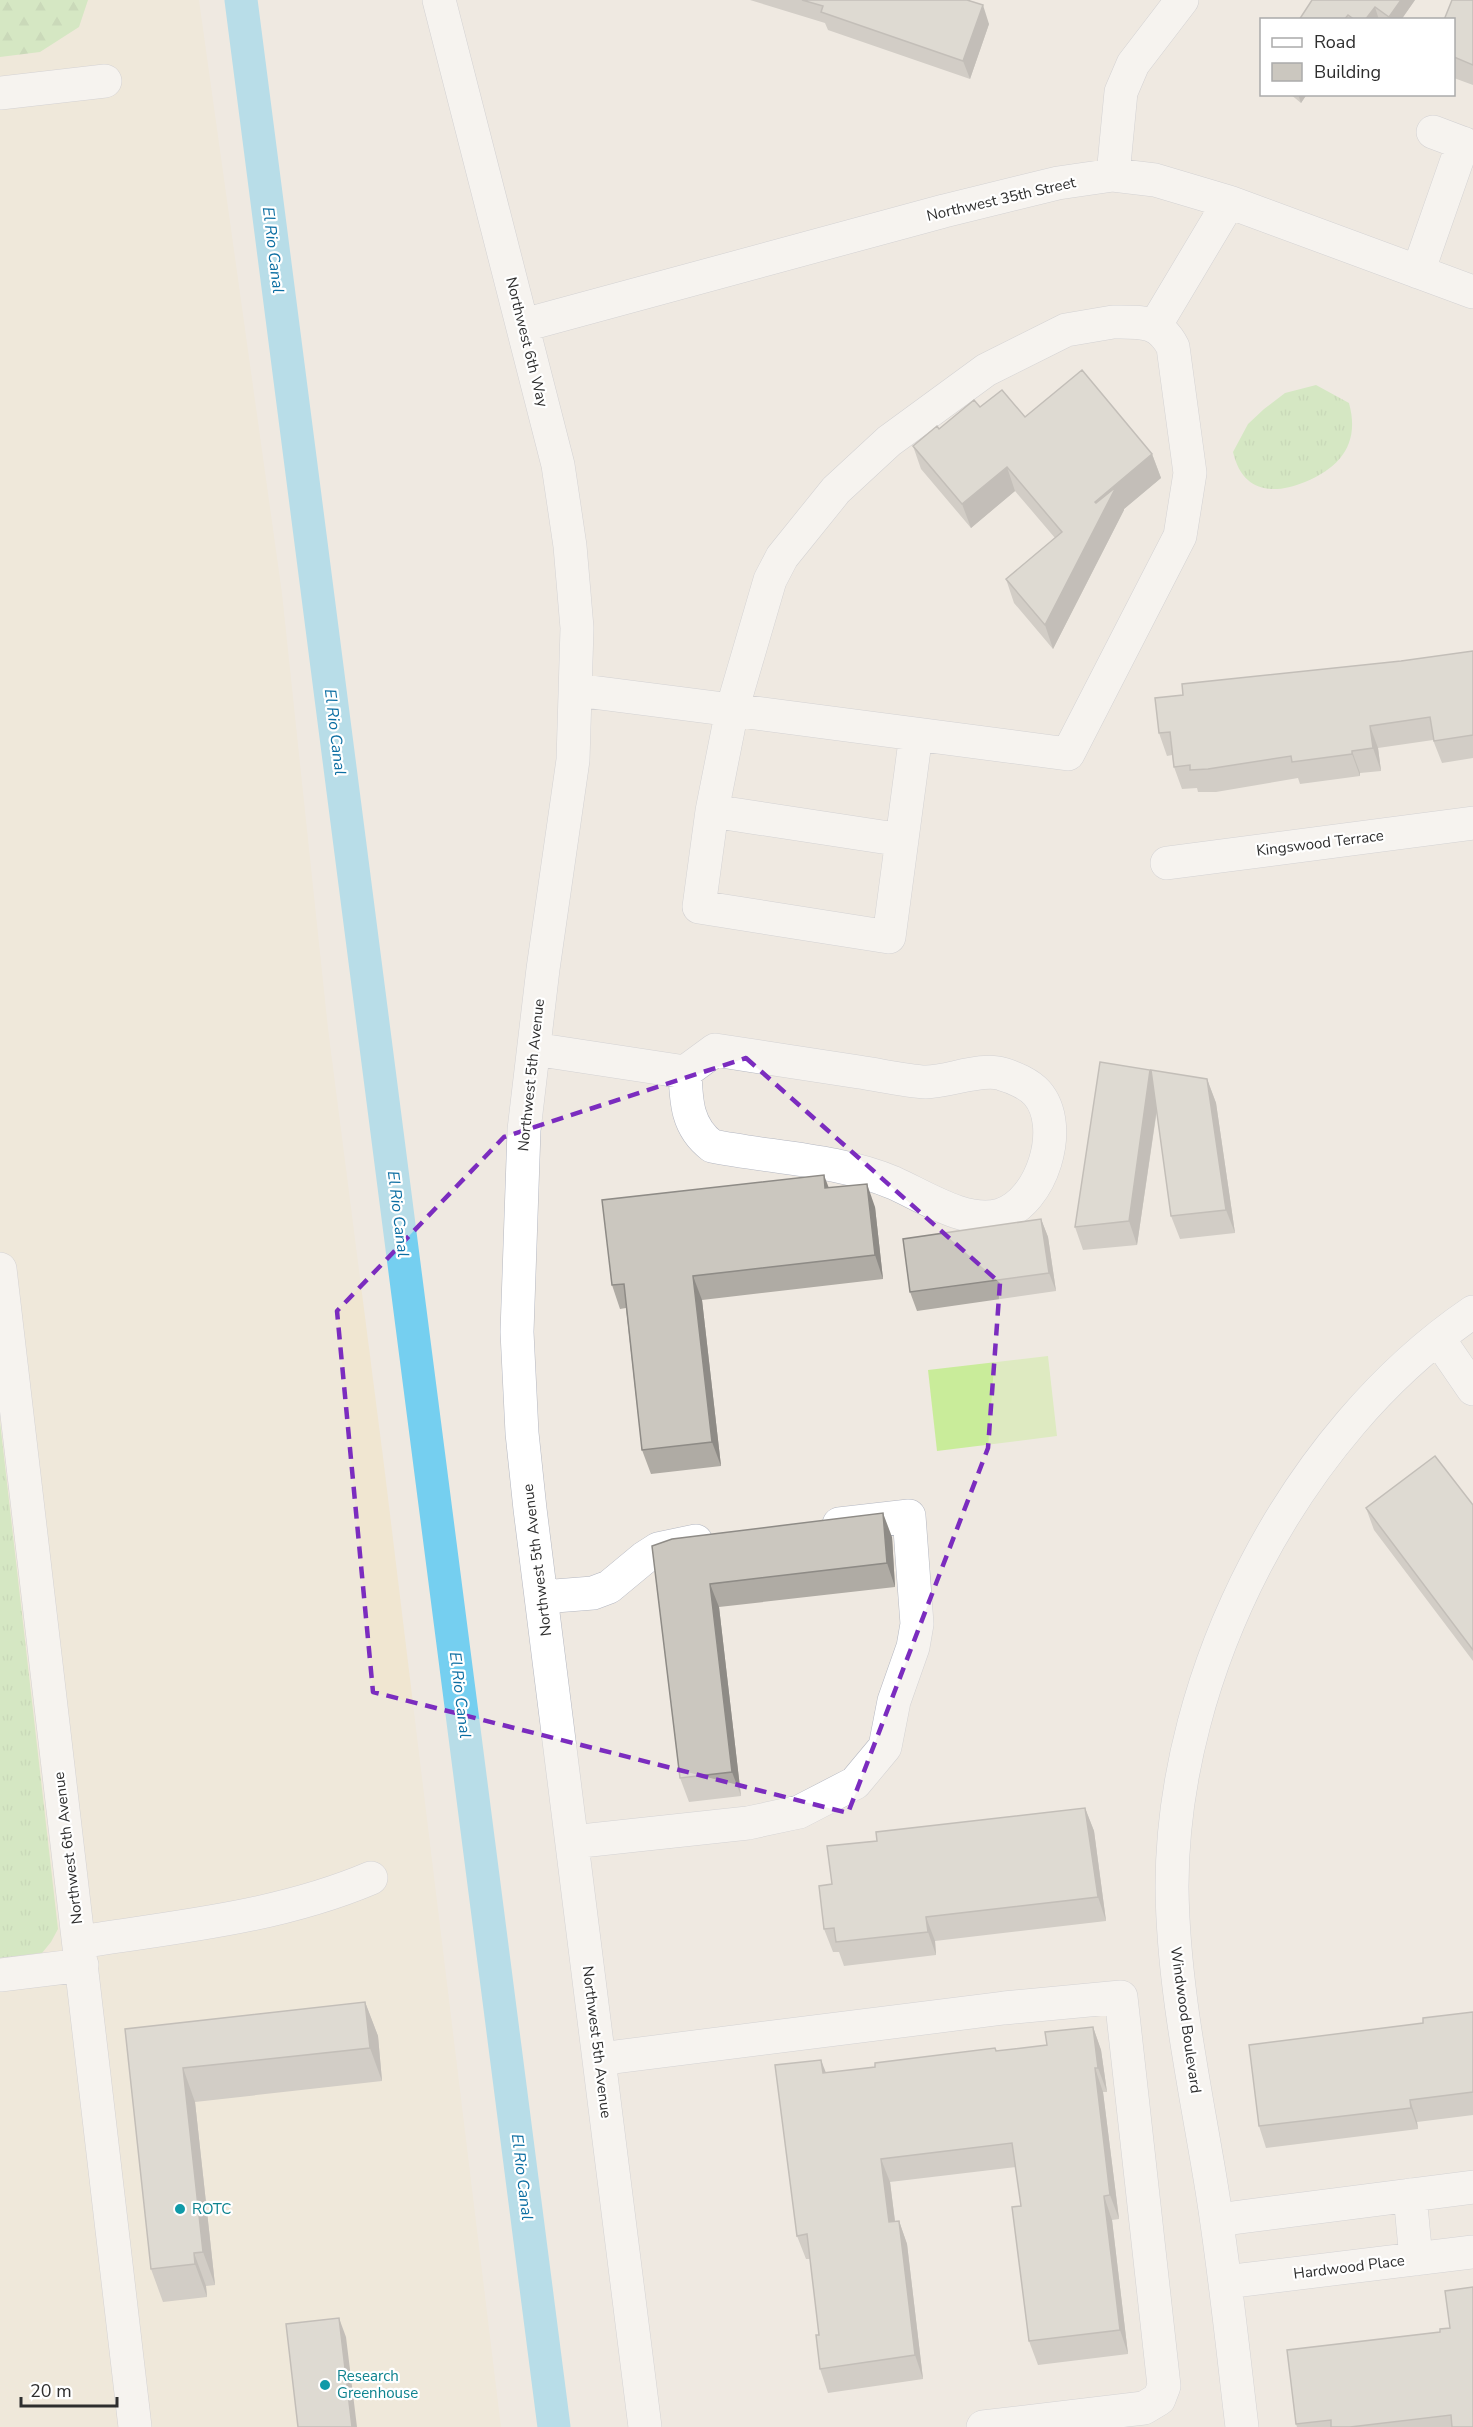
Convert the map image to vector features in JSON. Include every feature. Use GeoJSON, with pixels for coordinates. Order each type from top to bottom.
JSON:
{"type":"FeatureCollection","features":[{"type":"Feature","properties":{"kind":"street","name":"Northwest 6th Way"},"geometry":{"type":"LineString","coordinates":[[439,0],[558,465],[570,546],[577,628],[576,690]]}},
{"type":"Feature","properties":{"kind":"street"},"geometry":{"type":"LineString","coordinates":[[1113,175],[1121,92],[1133,64],[1182,0]]}},
{"type":"Feature","properties":{"kind":"street"},"geometry":{"type":"LineString","coordinates":[[0,93],[105,81]]}},
{"type":"Feature","properties":{"kind":"street"},"geometry":{"type":"LineString","coordinates":[[1418,272],[1468,146],[1433,132]]}},
{"type":"Feature","properties":{"kind":"street","name":"Northwest 35th Street"},"geometry":{"type":"LineString","coordinates":[[524,325],[944,211],[1058,183],[1113,175],[1155,180],[1229,202],[1473,292]]}},
{"type":"Feature","properties":{"kind":"street"},"geometry":{"type":"LineString","coordinates":[[1155,326],[1229,202]]}},
{"type":"Feature","properties":{"kind":"street"},"geometry":{"type":"LineString","coordinates":[[576,690],[732,710],[916,734],[1068,754],[1180,536],[1190,473],[1173,347],[1165,333],[1155,326],[1135,322],[1091,324],[1066,330],[987,370],[889,441],[864,462],[836,490],[782,557],[770,580],[732,710],[712,811],[699,907],[889,937],[916,734]]}},
{"type":"Feature","properties":{"kind":"street","name":"Northwest 5th Avenue"},"geometry":{"type":"LineString","coordinates":[[576,690],[573,760],[543,969],[524,1130],[517,1332],[522,1433],[645,2427]]}},
{"type":"Feature","properties":{"kind":"street"},"geometry":{"type":"LineString","coordinates":[[712,811],[902,840]]}},
{"type":"Feature","properties":{"kind":"street","name":"Kingswood Terrace"},"geometry":{"type":"LineString","coordinates":[[1167,863],[1473,824]]}},
{"type":"Feature","properties":{"kind":"street"},"geometry":{"type":"LineString","coordinates":[[534,1048],[685,1072],[715,1050],[925,1082],[999,1072],[1020,1081],[1037,1093],[1046,1108],[1049,1131],[1048,1153],[1035,1186],[1029,1196],[1016,1208],[999,1216],[976,1216],[943,1207],[892,1183],[852,1169],[712,1146],[702,1138],[691,1121],[686,1101],[685,1072]]}},
{"type":"Feature","properties":{"kind":"street","name":"Northwest 6th Avenue"},"geometry":{"type":"LineString","coordinates":[[0,1269],[135,2427]]}},
{"type":"Feature","properties":{"kind":"street","name":"Windwood Boulevard"},"geometry":{"type":"LineString","coordinates":[[1242,2427],[1217,2220],[1174,1958],[1174,1863],[1178,1810],[1191,1737],[1211,1666],[1239,1597],[1273,1531],[1314,1469],[1360,1412],[1413,1360],[1473,1312]]}},
{"type":"Feature","properties":{"kind":"street"},"geometry":{"type":"LineString","coordinates":[[1438,1338],[1473,1389]]}},
{"type":"Feature","properties":{"kind":"street"},"geometry":{"type":"LineString","coordinates":[[572,1842],[748,1823],[799,1812],[855,1784],[885,1747],[894,1701],[911,1655],[917,1624],[909,1516],[805,1528]]}},
{"type":"Feature","properties":{"kind":"street"},"geometry":{"type":"LineString","coordinates":[[542,1597],[593,1593],[609,1587],[658,1549],[677,1544],[724,1538]]}},
{"type":"Feature","properties":{"kind":"street"},"geometry":{"type":"LineString","coordinates":[[0,1975],[246,1916],[346,1888],[371,1878]]}},
{"type":"Feature","properties":{"kind":"street"},"geometry":{"type":"LineString","coordinates":[[599,2059],[1004,2008],[1121,1997],[1164,2385],[1159,2399],[1144,2408],[983,2427]]}},
{"type":"Feature","properties":{"kind":"street"},"geometry":{"type":"LineString","coordinates":[[1217,2220],[1473,2187]]}},
{"type":"Feature","properties":{"kind":"street"},"geometry":{"type":"LineString","coordinates":[[1410,2195],[1416,2259]]}},
{"type":"Feature","properties":{"kind":"street","name":"Hardwood Place"},"geometry":{"type":"LineString","coordinates":[[1225,2282],[1473,2252]]}},
{"type":"Feature","properties":{"kind":"highlighted area"},"geometry":{"type":"Polygon","coordinates":[[[746,1058],[1000,1283],[988,1448],[848,1813],[373,1692],[337,1311],[504,1137],[746,1058]]]}},
{"type":"Feature","properties":{"kind":"shaded area"},"geometry":{"type":"Polygon","coordinates":[[[0,0],[199,0],[282,593],[328,1028],[384,1465],[501,2427],[0,2427],[0,0]]]}},
{"type":"Feature","properties":{"kind":"green space"},"geometry":{"type":"Polygon","coordinates":[[[0,0],[88,0],[79,27],[40,52],[0,57],[0,0]]]}},
{"type":"Feature","properties":{"kind":"green space"},"geometry":{"type":"Polygon","coordinates":[[[1316,385],[1349,403],[1352,430],[1345,452],[1329,469],[1293,486],[1270,489],[1251,482],[1237,465],[1233,452],[1248,424],[1285,393],[1316,385]]]}},
{"type":"Feature","properties":{"kind":"green space"},"geometry":{"type":"Polygon","coordinates":[[[1048,1356],[1057,1436],[937,1451],[928,1370],[1048,1356]]]}},
{"type":"Feature","properties":{"kind":"green space"},"geometry":{"type":"Polygon","coordinates":[[[0,1422],[58,1929],[42,1953],[0,1958],[0,1422]]]}},
{"type":"Feature","properties":{"kind":"building"},"geometry":{"type":"Polygon","coordinates":[[[802,0],[967,0],[983,5],[963,61],[821,12],[823,6],[802,0]]]}},
{"type":"Feature","properties":{"kind":"building"},"geometry":{"type":"Polygon","coordinates":[[[1312,0],[1401,0],[1389,17],[1375,7],[1367,18],[1352,18],[1348,15],[1346,18],[1300,18],[1312,0]]]}},
{"type":"Feature","properties":{"kind":"building"},"geometry":{"type":"Polygon","coordinates":[[[1452,0],[1473,0],[1473,65],[1455,57],[1455,18],[1445,18],[1452,0]]]}},
{"type":"Feature","properties":{"kind":"building"},"geometry":{"type":"Polygon","coordinates":[[[1082,370],[1152,454],[1095,502],[1116,487],[1045,625],[1006,579],[1062,532],[1007,467],[962,504],[913,446],[937,426],[939,429],[974,400],[980,407],[1002,390],[1025,417],[1082,370]]]}},
{"type":"Feature","properties":{"kind":"building"},"geometry":{"type":"Polygon","coordinates":[[[1473,651],[1473,735],[1434,741],[1430,717],[1370,726],[1373,748],[1352,751],[1352,754],[1292,762],[1291,756],[1190,770],[1190,765],[1174,767],[1170,732],[1159,733],[1155,698],[1183,695],[1182,684],[1401,661],[1473,651]]]}},
{"type":"Feature","properties":{"kind":"building"},"geometry":{"type":"Polygon","coordinates":[[[1100,1062],[1150,1070],[1129,1221],[1075,1227],[1100,1062]]]}},
{"type":"Feature","properties":{"kind":"building"},"geometry":{"type":"Polygon","coordinates":[[[1151,1070],[1207,1079],[1226,1210],[1171,1216],[1151,1070]]]}},
{"type":"Feature","properties":{"kind":"building"},"geometry":{"type":"Polygon","coordinates":[[[824,1175],[825,1188],[867,1184],[875,1255],[693,1276],[712,1442],[642,1450],[624,1284],[612,1285],[602,1200],[824,1175]]]}},
{"type":"Feature","properties":{"kind":"building"},"geometry":{"type":"Polygon","coordinates":[[[1041,1219],[1049,1273],[910,1292],[903,1239],[1041,1219]]]}},
{"type":"Feature","properties":{"kind":"building"},"geometry":{"type":"Polygon","coordinates":[[[1435,1456],[1473,1505],[1473,1650],[1366,1508],[1435,1456]]]}},
{"type":"Feature","properties":{"kind":"building"},"geometry":{"type":"Polygon","coordinates":[[[883,1513],[887,1563],[710,1584],[732,1772],[680,1778],[652,1546],[672,1539],[883,1513]]]}},
{"type":"Feature","properties":{"kind":"building"},"geometry":{"type":"Polygon","coordinates":[[[1085,1808],[1098,1897],[926,1917],[928,1932],[836,1942],[834,1928],[824,1929],[819,1886],[832,1884],[827,1846],[877,1841],[876,1832],[1085,1808]]]}},
{"type":"Feature","properties":{"kind":"building"},"geometry":{"type":"Polygon","coordinates":[[[365,2002],[370,2048],[183,2068],[203,2252],[194,2253],[195,2264],[151,2269],[125,2029],[365,2002]]]}},
{"type":"Feature","properties":{"kind":"building"},"geometry":{"type":"Polygon","coordinates":[[[1473,2012],[1473,2092],[1410,2100],[1411,2108],[1259,2126],[1249,2045],[1423,2023],[1423,2018],[1473,2012]]]}},
{"type":"Feature","properties":{"kind":"building"},"geometry":{"type":"Polygon","coordinates":[[[1093,2027],[1098,2068],[1095,2068],[1110,2195],[1104,2196],[1120,2330],[1029,2341],[1012,2207],[1021,2206],[1012,2143],[881,2159],[889,2222],[899,2221],[915,2355],[820,2369],[816,2335],[819,2335],[807,2234],[797,2236],[775,2065],[821,2060],[823,2073],[875,2067],[875,2063],[995,2048],[996,2051],[1047,2045],[1045,2032],[1093,2027]]]}},
{"type":"Feature","properties":{"kind":"building"},"geometry":{"type":"Polygon","coordinates":[[[1473,2287],[1473,2427],[1452,2427],[1451,2415],[1350,2427],[1331,2427],[1331,2420],[1296,2424],[1287,2350],[1440,2332],[1440,2329],[1450,2328],[1445,2291],[1473,2287]]]}},
{"type":"Feature","properties":{"kind":"building","name":"Research Greenhouse"},"geometry":{"type":"Polygon","coordinates":[[[339,2318],[352,2427],[298,2427],[286,2324],[339,2318]]]}},
{"type":"Feature","properties":{"kind":"waterway","name":"El Rio Canal"},"geometry":{"type":"LineString","coordinates":[[241,0],[554,2427]]}},
{"type":"Feature","properties":{"kind":"place","name":"ROTC"},"geometry":{"type":"Point","coordinates":[180,2209]}},
{"type":"Feature","properties":{"kind":"place","name":"Research Greenhouse"},"geometry":{"type":"Point","coordinates":[325,2385]}}]}
